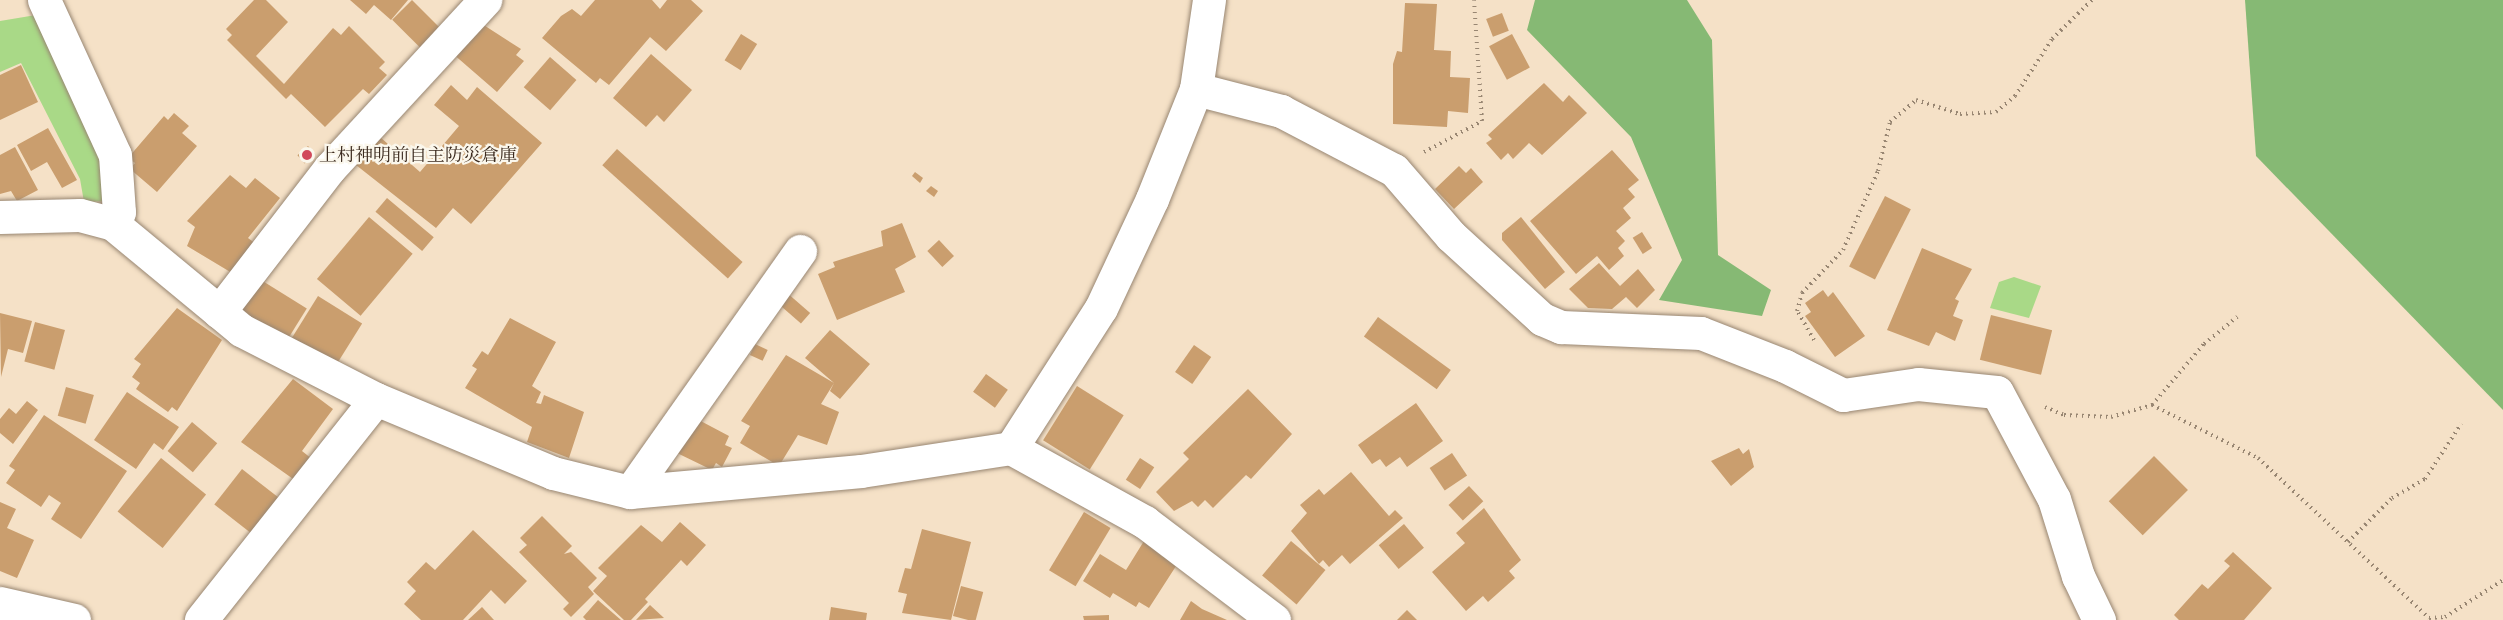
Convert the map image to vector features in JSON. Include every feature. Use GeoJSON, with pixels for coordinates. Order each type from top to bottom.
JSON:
{"type":"FeatureCollection","features":[{"type":"Feature","properties":{"kind":"street"},"geometry":{"type":"LineString","coordinates":[[44,0],[115,155],[119,212],[112,224]]}},
{"type":"Feature","properties":{"kind":"street"},"geometry":{"type":"LineString","coordinates":[[219,312],[330,168],[485,0]]}},
{"type":"Feature","properties":{"kind":"street"},"geometry":{"type":"LineString","coordinates":[[1011,448],[1101,308],[1196,89],[1209,0]]}},
{"type":"Feature","properties":{"kind":"street"},"geometry":{"type":"LineString","coordinates":[[1196,89],[1281,111],[1394,170],[1451,236],[1542,319],[1562,327],[1701,333],[1843,395],[1918,384],[1997,392],[2054,499],[2078,576],[2099,620]]}},
{"type":"Feature","properties":{"kind":"street"},"geometry":{"type":"LineString","coordinates":[[0,217],[80,215],[112,224],[219,312],[298,363],[376,399],[553,473],[630,492],[850,472],[1011,448],[1145,522],[1274,620]]}},
{"type":"Feature","properties":{"kind":"street"},"geometry":{"type":"LineString","coordinates":[[630,492],[800,251]]}},
{"type":"Feature","properties":{"kind":"street"},"geometry":{"type":"LineString","coordinates":[[201,620],[376,399]]}},
{"type":"Feature","properties":{"kind":"street"},"geometry":{"type":"LineString","coordinates":[[0,603],[74,620]]}},
{"type":"Feature","properties":{"kind":"path"},"geometry":{"type":"LineString","coordinates":[[1394,170],[1482,121],[1473,0]]}},
{"type":"Feature","properties":{"kind":"path"},"geometry":{"type":"LineString","coordinates":[[1843,395],[1797,311],[1802,293],[1843,250],[1878,171],[1884,132],[1916,100],[1960,114],[1996,112],[2015,96],[2052,39],[2092,0]]}},
{"type":"Feature","properties":{"kind":"path"},"geometry":{"type":"LineString","coordinates":[[1997,392],[2005,390],[2064,415],[2111,417],[2152,405],[2204,344],[2237,317]]}},
{"type":"Feature","properties":{"kind":"path"},"geometry":{"type":"LineString","coordinates":[[2152,405],[2258,458],[2434,619],[2445,617],[2503,580]]}},
{"type":"Feature","properties":{"kind":"path"},"geometry":{"type":"LineString","coordinates":[[2348,542],[2392,498],[2425,479],[2461,424]]}},
{"type":"Feature","properties":{"kind":"green space"},"geometry":{"type":"Polygon","coordinates":[[[1535,0],[1687,0],[1712,40],[1718,255],[1771,290],[1762,316],[1659,300],[1682,260],[1631,137],[1527,30],[1535,0]]]}},
{"type":"Feature","properties":{"kind":"green space"},"geometry":{"type":"Polygon","coordinates":[[[2245,0],[2503,0],[2503,410],[2256,156],[2245,0]]]}},
{"type":"Feature","properties":{"kind":"green space"},"geometry":{"type":"Polygon","coordinates":[[[42,14],[95,120],[110,201],[84,202],[80,179],[21,63],[0,72],[0,21],[42,14]]]}},
{"type":"Feature","properties":{"kind":"green space"},"geometry":{"type":"Polygon","coordinates":[[[2014,277],[2041,286],[2029,318],[1990,308],[1999,282],[2014,277]]]}},
{"type":"Feature","properties":{"kind":"building"},"geometry":{"type":"Polygon","coordinates":[[[254,0],[266,0],[288,22],[256,56],[284,84],[333,28],[341,35],[349,26],[385,62],[379,68],[387,75],[369,94],[363,89],[325,127],[291,94],[286,99],[227,40],[232,35],[226,29],[254,0]]]}},
{"type":"Feature","properties":{"kind":"building"},"geometry":{"type":"Polygon","coordinates":[[[350,0],[408,0],[391,20],[374,5],[366,14],[350,0]]]}},
{"type":"Feature","properties":{"kind":"building"},"geometry":{"type":"Polygon","coordinates":[[[412,0],[440,28],[420,48],[392,20],[412,0]]]}},
{"type":"Feature","properties":{"kind":"building"},"geometry":{"type":"Polygon","coordinates":[[[595,0],[652,0],[660,9],[667,0],[691,0],[703,11],[666,51],[650,37],[609,85],[600,78],[596,83],[542,38],[561,16],[572,9],[581,16],[595,0]]]}},
{"type":"Feature","properties":{"kind":"building"},"geometry":{"type":"Polygon","coordinates":[[[1405,3],[1437,4],[1434,50],[1451,51],[1450,77],[1470,78],[1468,113],[1448,111],[1447,127],[1393,124],[1393,64],[1397,51],[1402,52],[1405,3]]]}},
{"type":"Feature","properties":{"kind":"building"},"geometry":{"type":"Polygon","coordinates":[[[1502,13],[1509,31],[1493,37],[1486,19],[1502,13]]]}},
{"type":"Feature","properties":{"kind":"building"},"geometry":{"type":"Polygon","coordinates":[[[479,22],[521,49],[516,55],[524,61],[497,92],[452,53],[479,22]]]}},
{"type":"Feature","properties":{"kind":"building"},"geometry":{"type":"Polygon","coordinates":[[[741,34],[757,44],[741,70],[725,60],[741,34]]]}},
{"type":"Feature","properties":{"kind":"building"},"geometry":{"type":"Polygon","coordinates":[[[1512,34],[1530,68],[1507,80],[1489,46],[1512,34]]]}},
{"type":"Feature","properties":{"kind":"building"},"geometry":{"type":"Polygon","coordinates":[[[651,54],[692,90],[664,122],[657,115],[646,127],[613,98],[651,54]]]}},
{"type":"Feature","properties":{"kind":"building"},"geometry":{"type":"Polygon","coordinates":[[[550,57],[576,80],[550,110],[524,87],[550,57]]]}},
{"type":"Feature","properties":{"kind":"building"},"geometry":{"type":"Polygon","coordinates":[[[21,65],[38,102],[0,120],[0,75],[21,65]]]}},
{"type":"Feature","properties":{"kind":"building"},"geometry":{"type":"Polygon","coordinates":[[[1544,83],[1563,102],[1569,95],[1587,113],[1542,155],[1529,143],[1513,159],[1508,153],[1501,160],[1486,143],[1492,139],[1488,135],[1544,83]]]}},
{"type":"Feature","properties":{"kind":"building"},"geometry":{"type":"Polygon","coordinates":[[[451,85],[467,100],[477,87],[542,143],[471,224],[453,208],[436,228],[356,165],[380,137],[420,172],[459,126],[434,105],[451,85]]]}},
{"type":"Feature","properties":{"kind":"building"},"geometry":{"type":"Polygon","coordinates":[[[174,113],[189,126],[182,133],[197,146],[157,192],[130,169],[135,163],[128,158],[164,116],[168,120],[174,113]]]}},
{"type":"Feature","properties":{"kind":"building"},"geometry":{"type":"Polygon","coordinates":[[[48,128],[77,180],[62,188],[47,162],[31,171],[17,145],[48,128]]]}},
{"type":"Feature","properties":{"kind":"building","name":"上村神明前自主防災倉庫"},"geometry":{"type":"Polygon","coordinates":[[[308,146],[315,154],[305,163],[297,155],[308,146]]]}},
{"type":"Feature","properties":{"kind":"building"},"geometry":{"type":"Polygon","coordinates":[[[15,147],[38,190],[17,201],[11,191],[0,194],[0,155],[15,147]]]}},
{"type":"Feature","properties":{"kind":"building"},"geometry":{"type":"Polygon","coordinates":[[[617,149],[743,262],[728,278],[602,165],[617,149]]]}},
{"type":"Feature","properties":{"kind":"building"},"geometry":{"type":"Polygon","coordinates":[[[1612,150],[1639,180],[1628,189],[1635,197],[1623,208],[1631,218],[1616,231],[1625,241],[1618,248],[1624,256],[1609,270],[1597,256],[1576,274],[1530,221],[1612,150]]]}},
{"type":"Feature","properties":{"kind":"building"},"geometry":{"type":"Polygon","coordinates":[[[1459,166],[1466,173],[1471,168],[1483,182],[1454,209],[1435,189],[1459,166]]]}},
{"type":"Feature","properties":{"kind":"building"},"geometry":{"type":"Polygon","coordinates":[[[915,172],[923,178],[920,183],[912,176],[915,172]]]}},
{"type":"Feature","properties":{"kind":"building"},"geometry":{"type":"Polygon","coordinates":[[[230,175],[246,188],[255,178],[280,198],[248,238],[256,244],[232,273],[187,246],[195,227],[187,221],[230,175]]]}},
{"type":"Feature","properties":{"kind":"building"},"geometry":{"type":"Polygon","coordinates":[[[931,186],[938,191],[934,197],[926,191],[931,186]]]}},
{"type":"Feature","properties":{"kind":"building"},"geometry":{"type":"Polygon","coordinates":[[[1885,196],[1911,209],[1875,280],[1849,266],[1885,196]]]}},
{"type":"Feature","properties":{"kind":"building"},"geometry":{"type":"Polygon","coordinates":[[[387,198],[434,237],[422,251],[375,212],[387,198]]]}},
{"type":"Feature","properties":{"kind":"building"},"geometry":{"type":"Polygon","coordinates":[[[369,217],[413,254],[361,316],[317,279],[369,217]]]}},
{"type":"Feature","properties":{"kind":"building"},"geometry":{"type":"Polygon","coordinates":[[[1521,217],[1565,272],[1545,289],[1502,240],[1502,233],[1521,217]]]}},
{"type":"Feature","properties":{"kind":"building"},"geometry":{"type":"Polygon","coordinates":[[[902,223],[916,257],[895,269],[905,292],[837,320],[818,274],[835,267],[833,262],[883,246],[881,231],[902,223]]]}},
{"type":"Feature","properties":{"kind":"building"},"geometry":{"type":"Polygon","coordinates":[[[1642,232],[1652,248],[1643,254],[1633,238],[1642,232]]]}},
{"type":"Feature","properties":{"kind":"building"},"geometry":{"type":"Polygon","coordinates":[[[939,240],[954,256],[942,267],[927,251],[939,240]]]}},
{"type":"Feature","properties":{"kind":"building"},"geometry":{"type":"Polygon","coordinates":[[[1922,248],[1972,269],[1955,299],[1959,301],[1953,316],[1963,320],[1955,341],[1936,332],[1929,346],[1887,330],[1922,248]]]}},
{"type":"Feature","properties":{"kind":"building"},"geometry":{"type":"Polygon","coordinates":[[[1599,263],[1620,286],[1638,269],[1655,290],[1637,308],[1626,297],[1612,309],[1588,308],[1569,289],[1599,263]]]}},
{"type":"Feature","properties":{"kind":"building"},"geometry":{"type":"Polygon","coordinates":[[[261,280],[307,309],[287,340],[241,311],[261,280]]]}},
{"type":"Feature","properties":{"kind":"building"},"geometry":{"type":"Polygon","coordinates":[[[1823,290],[1828,297],[1833,292],[1865,336],[1835,357],[1805,316],[1811,312],[1805,303],[1823,290]]]}},
{"type":"Feature","properties":{"kind":"building"},"geometry":{"type":"Polygon","coordinates":[[[786,292],[810,313],[801,324],[777,303],[786,292]]]}},
{"type":"Feature","properties":{"kind":"building"},"geometry":{"type":"Polygon","coordinates":[[[318,296],[362,324],[336,366],[292,338],[318,296]]]}},
{"type":"Feature","properties":{"kind":"building"},"geometry":{"type":"Polygon","coordinates":[[[177,308],[222,340],[177,411],[172,407],[168,412],[136,389],[140,383],[132,377],[141,364],[134,359],[177,308]]]}},
{"type":"Feature","properties":{"kind":"building"},"geometry":{"type":"Polygon","coordinates":[[[0,313],[32,321],[23,353],[8,349],[1,377],[0,313]]]}},
{"type":"Feature","properties":{"kind":"building"},"geometry":{"type":"Polygon","coordinates":[[[1991,315],[2052,330],[2041,375],[1980,360],[1991,315]]]}},
{"type":"Feature","properties":{"kind":"building"},"geometry":{"type":"Polygon","coordinates":[[[1378,317],[1451,370],[1437,389],[1364,336],[1378,317]]]}},
{"type":"Feature","properties":{"kind":"building"},"geometry":{"type":"Polygon","coordinates":[[[510,318],[556,342],[532,386],[541,392],[536,403],[541,404],[544,395],[584,412],[569,458],[527,442],[532,427],[465,388],[477,369],[472,366],[482,351],[488,355],[510,318]]]}},
{"type":"Feature","properties":{"kind":"building"},"geometry":{"type":"Polygon","coordinates":[[[35,322],[65,330],[54,370],[24,362],[35,322]]]}},
{"type":"Feature","properties":{"kind":"building"},"geometry":{"type":"Polygon","coordinates":[[[830,330],[870,364],[840,399],[830,391],[834,383],[805,358],[830,330]]]}},
{"type":"Feature","properties":{"kind":"building"},"geometry":{"type":"Polygon","coordinates":[[[755,344],[768,350],[763,361],[750,355],[755,344]]]}},
{"type":"Feature","properties":{"kind":"building"},"geometry":{"type":"Polygon","coordinates":[[[1194,345],[1211,357],[1192,384],[1175,372],[1194,345]]]}},
{"type":"Feature","properties":{"kind":"building"},"geometry":{"type":"Polygon","coordinates":[[[786,355],[834,383],[821,404],[839,412],[827,445],[798,435],[779,466],[740,443],[750,426],[741,421],[786,355]]]}},
{"type":"Feature","properties":{"kind":"building"},"geometry":{"type":"Polygon","coordinates":[[[986,374],[1008,390],[995,408],[973,392],[986,374]]]}},
{"type":"Feature","properties":{"kind":"building"},"geometry":{"type":"Polygon","coordinates":[[[293,379],[333,409],[302,451],[312,459],[296,481],[241,442],[293,379]]]}},
{"type":"Feature","properties":{"kind":"building"},"geometry":{"type":"Polygon","coordinates":[[[1077,386],[1124,415],[1090,469],[1043,440],[1077,386]]]}},
{"type":"Feature","properties":{"kind":"building"},"geometry":{"type":"Polygon","coordinates":[[[66,387],[94,395],[86,424],[58,416],[66,387]]]}},
{"type":"Feature","properties":{"kind":"building"},"geometry":{"type":"Polygon","coordinates":[[[1248,389],[1292,434],[1251,479],[1246,475],[1213,508],[1205,500],[1198,507],[1192,501],[1174,511],[1156,492],[1189,459],[1183,453],[1248,389]]]}},
{"type":"Feature","properties":{"kind":"building"},"geometry":{"type":"Polygon","coordinates":[[[127,392],[179,427],[163,450],[154,443],[136,469],[94,440],[127,392]]]}},
{"type":"Feature","properties":{"kind":"building"},"geometry":{"type":"Polygon","coordinates":[[[27,401],[38,410],[13,444],[0,433],[0,419],[9,408],[16,414],[27,401]]]}},
{"type":"Feature","properties":{"kind":"building"},"geometry":{"type":"Polygon","coordinates":[[[1416,403],[1443,441],[1407,467],[1400,457],[1386,467],[1380,459],[1372,464],[1358,445],[1416,403]]]}},
{"type":"Feature","properties":{"kind":"building"},"geometry":{"type":"Polygon","coordinates":[[[44,415],[127,471],[81,539],[51,519],[61,503],[49,495],[41,507],[6,483],[15,470],[9,466],[44,415]]]}},
{"type":"Feature","properties":{"kind":"building"},"geometry":{"type":"Polygon","coordinates":[[[695,418],[729,436],[725,445],[732,448],[722,467],[716,463],[712,470],[677,453],[695,418]]]}},
{"type":"Feature","properties":{"kind":"building"},"geometry":{"type":"Polygon","coordinates":[[[192,422],[217,443],[193,472],[168,451],[192,422]]]}},
{"type":"Feature","properties":{"kind":"building"},"geometry":{"type":"Polygon","coordinates":[[[1739,448],[1743,454],[1749,449],[1754,467],[1731,486],[1711,461],[1739,448]]]}},
{"type":"Feature","properties":{"kind":"building"},"geometry":{"type":"Polygon","coordinates":[[[1452,453],[1467,475],[1445,490],[1430,468],[1452,453]]]}},
{"type":"Feature","properties":{"kind":"building"},"geometry":{"type":"Polygon","coordinates":[[[2154,456],[2188,490],[2143,535],[2109,501],[2154,456]]]}},
{"type":"Feature","properties":{"kind":"building"},"geometry":{"type":"Polygon","coordinates":[[[161,458],[206,495],[163,548],[118,512],[161,458]]]}},
{"type":"Feature","properties":{"kind":"building"},"geometry":{"type":"Polygon","coordinates":[[[1140,458],[1154,467],[1140,489],[1126,480],[1140,458]]]}},
{"type":"Feature","properties":{"kind":"building"},"geometry":{"type":"Polygon","coordinates":[[[242,469],[280,499],[252,534],[214,504],[242,469]]]}},
{"type":"Feature","properties":{"kind":"building"},"geometry":{"type":"Polygon","coordinates":[[[1351,472],[1389,516],[1395,510],[1403,518],[1350,564],[1342,555],[1329,567],[1323,560],[1319,564],[1291,531],[1307,513],[1300,505],[1319,489],[1324,495],[1351,472]]]}},
{"type":"Feature","properties":{"kind":"building"},"geometry":{"type":"Polygon","coordinates":[[[1469,486],[1483,501],[1463,520],[1449,505],[1469,486]]]}},
{"type":"Feature","properties":{"kind":"building"},"geometry":{"type":"Polygon","coordinates":[[[0,502],[16,509],[7,528],[34,540],[17,578],[0,571],[0,502]]]}},
{"type":"Feature","properties":{"kind":"building"},"geometry":{"type":"Polygon","coordinates":[[[1484,508],[1521,560],[1509,571],[1515,578],[1488,602],[1483,596],[1466,611],[1432,572],[1465,543],[1456,533],[1484,508]]]}},
{"type":"Feature","properties":{"kind":"building"},"geometry":{"type":"Polygon","coordinates":[[[1084,512],[1111,528],[1076,586],[1049,570],[1084,512]]]}},
{"type":"Feature","properties":{"kind":"building"},"geometry":{"type":"Polygon","coordinates":[[[542,516],[572,546],[564,554],[571,552],[597,578],[588,587],[594,594],[571,617],[563,609],[569,603],[519,552],[527,545],[520,538],[542,516]]]}},
{"type":"Feature","properties":{"kind":"building"},"geometry":{"type":"Polygon","coordinates":[[[680,522],[706,545],[687,566],[681,560],[645,599],[648,602],[631,620],[624,620],[593,591],[607,576],[598,568],[641,525],[662,542],[680,522]]]}},
{"type":"Feature","properties":{"kind":"building"},"geometry":{"type":"Polygon","coordinates":[[[1404,524],[1424,548],[1399,569],[1379,545],[1404,524]]]}},
{"type":"Feature","properties":{"kind":"building"},"geometry":{"type":"Polygon","coordinates":[[[922,529],[971,542],[951,620],[902,613],[907,594],[898,592],[905,568],[911,569],[922,529]]]}},
{"type":"Feature","properties":{"kind":"building"},"geometry":{"type":"Polygon","coordinates":[[[473,530],[527,581],[505,604],[491,590],[463,620],[421,620],[404,604],[416,591],[407,582],[426,562],[435,570],[473,530]]]}},
{"type":"Feature","properties":{"kind":"building"},"geometry":{"type":"Polygon","coordinates":[[[1144,541],[1178,563],[1149,608],[1139,602],[1136,607],[1113,593],[1110,598],[1083,581],[1100,554],[1126,570],[1144,541]]]}},
{"type":"Feature","properties":{"kind":"building"},"geometry":{"type":"Polygon","coordinates":[[[1291,541],[1325,570],[1297,604],[1262,575],[1291,541]]]}},
{"type":"Feature","properties":{"kind":"building"},"geometry":{"type":"Polygon","coordinates":[[[2233,552],[2272,588],[2244,620],[2179,620],[2174,615],[2202,584],[2208,589],[2230,566],[2224,561],[2233,552]]]}},
{"type":"Feature","properties":{"kind":"building"},"geometry":{"type":"Polygon","coordinates":[[[961,586],[983,592],[976,620],[953,616],[961,586]]]}},
{"type":"Feature","properties":{"kind":"building"},"geometry":{"type":"Polygon","coordinates":[[[598,600],[621,620],[586,620],[583,617],[598,600]]]}},
{"type":"Feature","properties":{"kind":"building"},"geometry":{"type":"Polygon","coordinates":[[[1191,601],[1202,609],[1227,620],[1180,620],[1191,601]]]}},
{"type":"Feature","properties":{"kind":"building"},"geometry":{"type":"Polygon","coordinates":[[[650,605],[664,618],[636,620],[650,605]]]}},
{"type":"Feature","properties":{"kind":"building"},"geometry":{"type":"Polygon","coordinates":[[[482,607],[494,620],[468,620],[482,607]]]}},
{"type":"Feature","properties":{"kind":"building"},"geometry":{"type":"Polygon","coordinates":[[[831,607],[867,613],[866,620],[829,620],[831,607]]]}},
{"type":"Feature","properties":{"kind":"building"},"geometry":{"type":"Polygon","coordinates":[[[1407,610],[1417,620],[1397,620],[1407,610]]]}},
{"type":"Feature","properties":{"kind":"building"},"geometry":{"type":"Polygon","coordinates":[[[1109,615],[1109,620],[1084,620],[1083,616],[1109,615]]]}},
{"type":"Feature","properties":{"kind":"place","name":"上村神明前自主防災倉庫"},"geometry":{"type":"Point","coordinates":[307,155]}}]}
